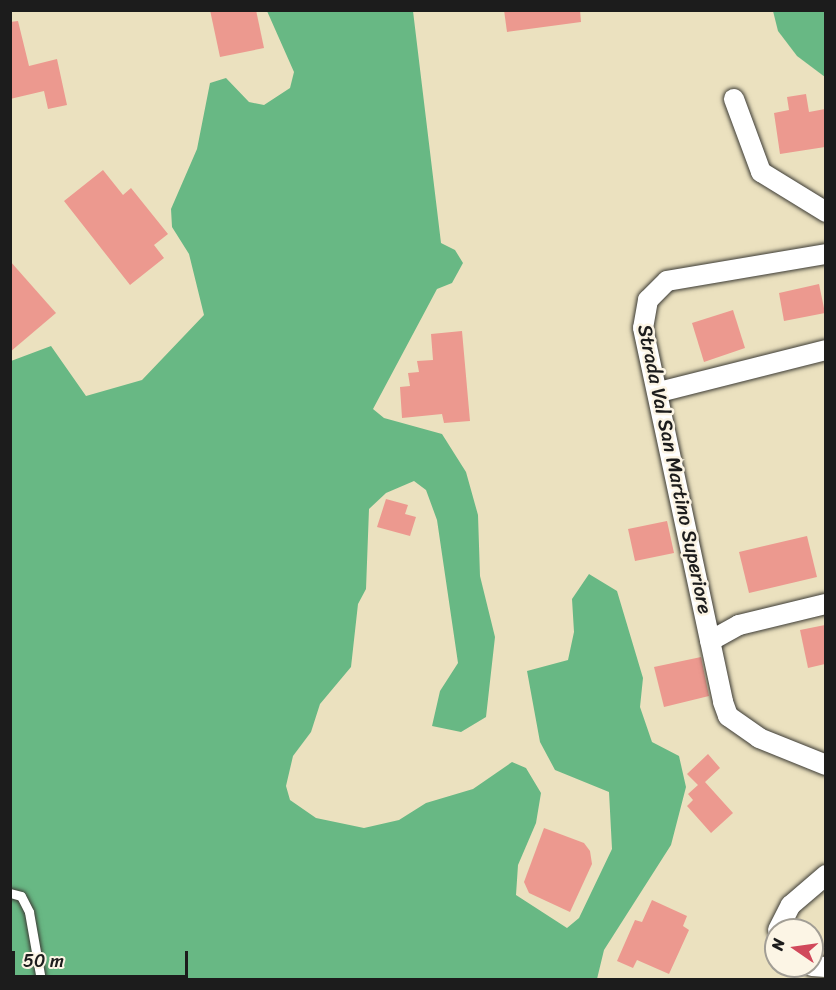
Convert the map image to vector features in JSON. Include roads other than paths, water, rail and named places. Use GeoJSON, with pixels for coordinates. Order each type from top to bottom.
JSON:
{"type":"FeatureCollection","features":[{"type":"Feature","properties":{"kind":"street"},"geometry":{"type":"LineString","coordinates":[[734,99],[761,172],[825,212]]}},
{"type":"Feature","properties":{"kind":"street","name":"Strada Val San Martino Superiore"},"geometry":{"type":"LineString","coordinates":[[825,254],[667,281],[654,289],[643,328],[728,716],[759,738],[825,765]]}},
{"type":"Feature","properties":{"kind":"street"},"geometry":{"type":"LineString","coordinates":[[658,392],[825,350]]}},
{"type":"Feature","properties":{"kind":"street"},"geometry":{"type":"LineString","coordinates":[[710,641],[739,625],[825,604]]}},
{"type":"Feature","properties":{"kind":"street"},"geometry":{"type":"LineString","coordinates":[[784,918],[791,905],[825,875]]}},
{"type":"Feature","properties":{"kind":"lane"},"geometry":{"type":"LineString","coordinates":[[10,893],[21,896],[29,912],[41,980]]}}]}
